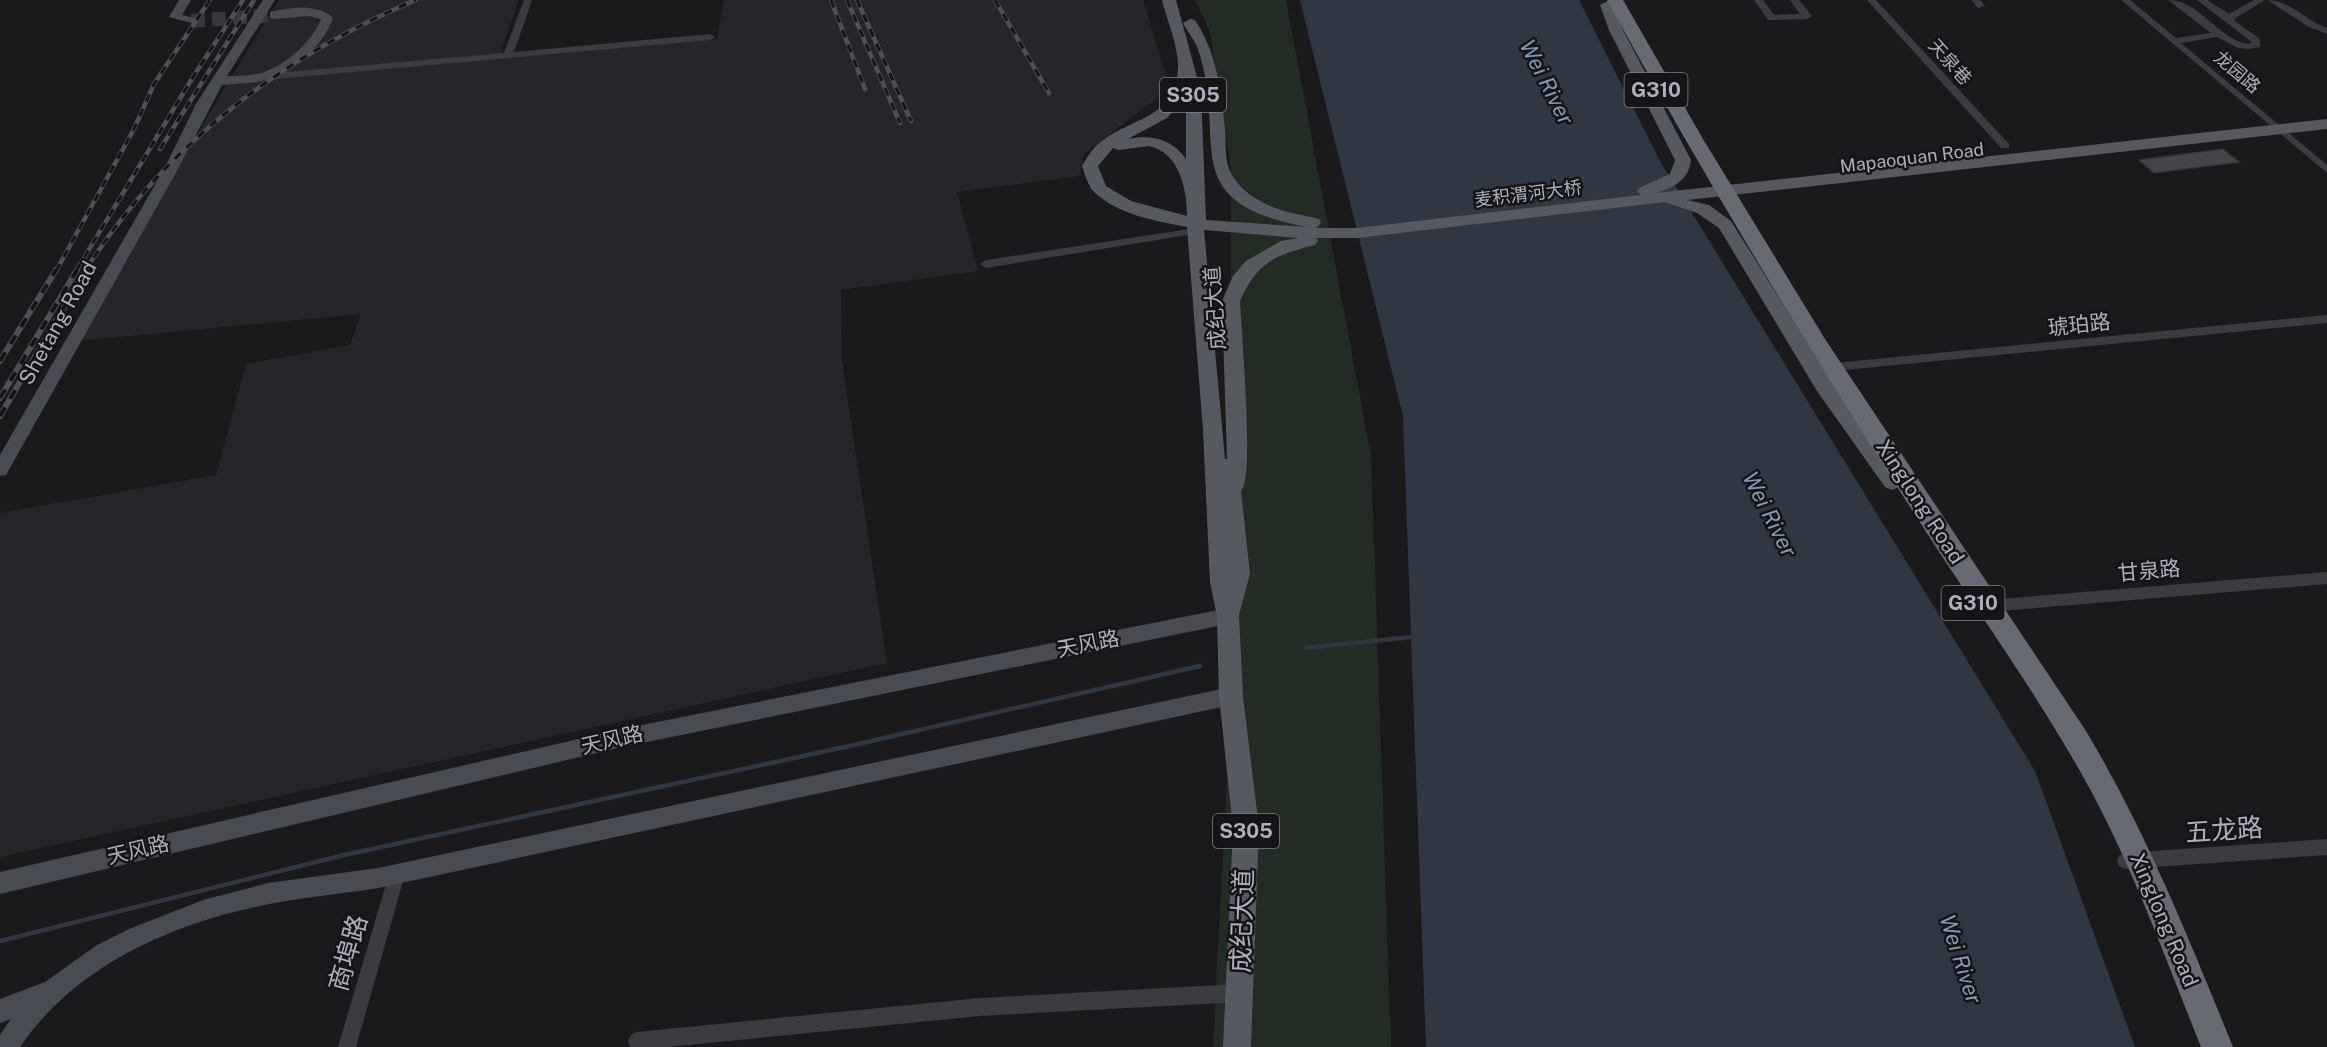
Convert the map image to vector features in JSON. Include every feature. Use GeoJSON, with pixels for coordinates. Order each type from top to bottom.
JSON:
{"type":"FeatureCollection","features":[{"type":"Feature","properties":{"kind":"highway","name":"Xinglong Road"},"geometry":{"type":"LineString","coordinates":[[1609,2],[1716,190],[1892,482],[2054,704],[2114,805],[2152,921],[2199,1047]]}},
{"type":"Feature","properties":{"kind":"highway","name":"Xinglong Road"},"geometry":{"type":"LineString","coordinates":[[1716,190],[1834,367],[1982,606]]}},
{"type":"Feature","properties":{"kind":"highway","name":"Xinglong Road"},"geometry":{"type":"LineString","coordinates":[[2132,861],[2217,1047]]}},
{"type":"Feature","properties":{"kind":"main road"},"geometry":{"type":"LineString","coordinates":[[185,0],[175,17],[191,21]]}},
{"type":"Feature","properties":{"kind":"main road","name":"Shetang Road"},"geometry":{"type":"LineString","coordinates":[[0,470],[135,227],[171,169],[208,96],[269,0]]}},
{"type":"Feature","properties":{"kind":"main road","name":"成纪大道"},"geometry":{"type":"LineString","coordinates":[[1169,0],[1193,92],[1196,231],[1213,430],[1221,582],[1228,616],[1231,696],[1246,828],[1237,1047]]}},
{"type":"Feature","properties":{"kind":"main road","name":"成纪大道"},"geometry":{"type":"LineString","coordinates":[[1182,0],[1190,23],[1205,94],[1211,241],[1226,467],[1234,510],[1239,574],[1228,616]]}},
{"type":"Feature","properties":{"kind":"main road"},"geometry":{"type":"LineString","coordinates":[[1609,2],[1616,30],[1678,148],[1683,168],[1679,176],[1670,182],[1629,199]]}},
{"type":"Feature","properties":{"kind":"main road"},"geometry":{"type":"LineString","coordinates":[[219,81],[264,77],[297,58],[312,43],[327,18],[319,13],[274,15]]}},
{"type":"Feature","properties":{"kind":"main road"},"geometry":{"type":"LineString","coordinates":[[1190,23],[1204,47],[1213,88],[1221,166],[1232,189],[1256,207],[1289,219],[1356,229]]}},
{"type":"Feature","properties":{"kind":"main road"},"geometry":{"type":"LineString","coordinates":[[1127,140],[1162,116],[1172,105],[1181,91],[1186,59]]}},
{"type":"Feature","properties":{"kind":"main road","name":"Mapaoquan Road"},"geometry":{"type":"LineString","coordinates":[[2274,125],[2327,113]]}},
{"type":"Feature","properties":{"kind":"main road","name":"Mapaoquan Road"},"geometry":{"type":"LineString","coordinates":[[2035,152],[2274,125],[2327,124]]}},
{"type":"Feature","properties":{"kind":"main road"},"geometry":{"type":"LineString","coordinates":[[1127,140],[1156,144],[1178,155],[1195,193]]}},
{"type":"Feature","properties":{"kind":"main road","name":"麦积渭河大桥"},"geometry":{"type":"LineString","coordinates":[[1127,140],[1101,150],[1090,166],[1090,173],[1099,188],[1120,202],[1165,217],[1228,229],[1300,234],[2035,152]]}},
{"type":"Feature","properties":{"kind":"main road","name":"Mapaoquan Road"},"geometry":{"type":"LineString","coordinates":[[1716,190],[2005,146],[2106,143]]}},
{"type":"Feature","properties":{"kind":"main road","name":"Mapaoquan Road"},"geometry":{"type":"LineString","coordinates":[[1716,190],[2042,162],[2106,143]]}},
{"type":"Feature","properties":{"kind":"main road"},"geometry":{"type":"LineString","coordinates":[[1629,199],[1677,201],[1716,216],[1737,243],[1824,386],[1892,482]]}},
{"type":"Feature","properties":{"kind":"main road"},"geometry":{"type":"LineString","coordinates":[[1234,510],[1238,450],[1231,301],[1242,276],[1252,265],[1287,245],[1356,229]]}},
{"type":"Feature","properties":{"kind":"main road","name":"天风路"},"geometry":{"type":"LineString","coordinates":[[0,883],[622,738],[1228,616]]}},
{"type":"Feature","properties":{"kind":"main road"},"geometry":{"type":"LineString","coordinates":[[6,1047],[15,1030],[49,993],[101,956],[157,929],[235,900],[398,874],[1231,696]]}},
{"type":"Feature","properties":{"kind":"main road"},"geometry":{"type":"LineString","coordinates":[[0,1011],[49,993]]}},
{"type":"Feature","properties":{"kind":"street"},"geometry":{"type":"LineString","coordinates":[[509,53],[528,0]]}},
{"type":"Feature","properties":{"kind":"street"},"geometry":{"type":"LineString","coordinates":[[1758,0],[1771,18],[1807,16],[1794,0]]}},
{"type":"Feature","properties":{"kind":"street","name":"天泉巷"},"geometry":{"type":"LineString","coordinates":[[1871,0],[2005,146]]}},
{"type":"Feature","properties":{"kind":"street","name":"龙园路"},"geometry":{"type":"LineString","coordinates":[[2125,0],[2327,170]]}},
{"type":"Feature","properties":{"kind":"street"},"geometry":{"type":"LineString","coordinates":[[2172,0],[2220,34],[2240,45],[2257,45],[2256,39],[2201,0]]}},
{"type":"Feature","properties":{"kind":"street"},"geometry":{"type":"LineString","coordinates":[[2229,18],[2261,0]]}},
{"type":"Feature","properties":{"kind":"street"},"geometry":{"type":"LineString","coordinates":[[2271,0],[2292,10],[2307,24],[2327,31]]}},
{"type":"Feature","properties":{"kind":"street"},"geometry":{"type":"LineString","coordinates":[[2174,41],[2220,34]]}},
{"type":"Feature","properties":{"kind":"street"},"geometry":{"type":"LineString","coordinates":[[264,77],[509,53],[710,37]]}},
{"type":"Feature","properties":{"kind":"street"},"geometry":{"type":"LineString","coordinates":[[986,264],[1196,231]]}},
{"type":"Feature","properties":{"kind":"street","name":"琥珀路"},"geometry":{"type":"LineString","coordinates":[[1834,367],[2327,319]]}},
{"type":"Feature","properties":{"kind":"street","name":"甘泉路"},"geometry":{"type":"LineString","coordinates":[[1982,606],[2327,578]]}},
{"type":"Feature","properties":{"kind":"street","name":"五龙路"},"geometry":{"type":"LineString","coordinates":[[2132,861],[2327,848]]}},
{"type":"Feature","properties":{"kind":"street","name":"商埠路"},"geometry":{"type":"LineString","coordinates":[[347,1047],[398,874]]}},
{"type":"Feature","properties":{"kind":"street"},"geometry":{"type":"LineString","coordinates":[[637,1041],[980,1007],[1240,993]]}},
{"type":"Feature","properties":{"kind":"shaded area"},"geometry":{"type":"Polygon","coordinates":[[[279,0],[519,0],[499,57],[717,39],[724,0],[1143,0],[1170,88],[1084,154],[1079,176],[957,192],[978,271],[841,290],[842,361],[887,663],[0,857],[0,513],[216,475],[246,364],[350,345],[361,314],[76,341],[279,0]]]}},
{"type":"Feature","properties":{"kind":"shaded area"},"geometry":{"type":"Polygon","coordinates":[[[1195,0],[1286,0],[1371,456],[1391,1047],[1213,1047],[1231,696],[1231,169],[1210,32],[1195,0]]]}},
{"type":"Feature","properties":{"kind":"water","name":"Wei River"},"geometry":{"type":"Polygon","coordinates":[[[1300,0],[1579,0],[1660,161],[2035,771],[2135,1047],[1426,1047],[1403,416],[1300,0]]]}},
{"type":"Feature","properties":{"kind":"building"},"geometry":{"type":"Polygon","coordinates":[[[2223,149],[2239,162],[2154,173],[2139,160],[2223,149]]]}},
{"type":"Feature","properties":{"kind":"waterway"},"geometry":{"type":"LineString","coordinates":[[1305,648],[1411,637]]}},
{"type":"Feature","properties":{"kind":"waterway"},"geometry":{"type":"LineString","coordinates":[[0,941],[344,855],[845,747],[1200,666]]}},
{"type":"Feature","properties":{"kind":"tunnel"},"geometry":{"type":"LineString","coordinates":[[191,21],[274,15]]}},
{"type":"Feature","properties":{"kind":"railway"},"geometry":{"type":"LineString","coordinates":[[56,271],[134,129],[154,84],[210,0]]}},
{"type":"Feature","properties":{"kind":"railway"},"geometry":{"type":"LineString","coordinates":[[76,271],[193,77],[243,0]]}},
{"type":"Feature","properties":{"kind":"railway"},"geometry":{"type":"LineString","coordinates":[[160,149],[254,0]]}},
{"type":"Feature","properties":{"kind":"railway"},"geometry":{"type":"LineString","coordinates":[[85,271],[116,226],[151,184],[189,145],[230,110],[273,78],[318,49],[416,0]]}},
{"type":"Feature","properties":{"kind":"railway"},"geometry":{"type":"LineString","coordinates":[[831,0],[865,89]]}},
{"type":"Feature","properties":{"kind":"railway"},"geometry":{"type":"LineString","coordinates":[[847,0],[900,123]]}},
{"type":"Feature","properties":{"kind":"railway"},"geometry":{"type":"LineString","coordinates":[[857,0],[911,121]]}},
{"type":"Feature","properties":{"kind":"railway"},"geometry":{"type":"LineString","coordinates":[[995,0],[1049,93]]}},
{"type":"Feature","properties":{"kind":"railway"},"geometry":{"type":"LineString","coordinates":[[0,361],[56,270]]}},
{"type":"Feature","properties":{"kind":"railway"},"geometry":{"type":"LineString","coordinates":[[0,398],[77,270]]}},
{"type":"Feature","properties":{"kind":"railway"},"geometry":{"type":"LineString","coordinates":[[0,416],[86,270]]}}]}
